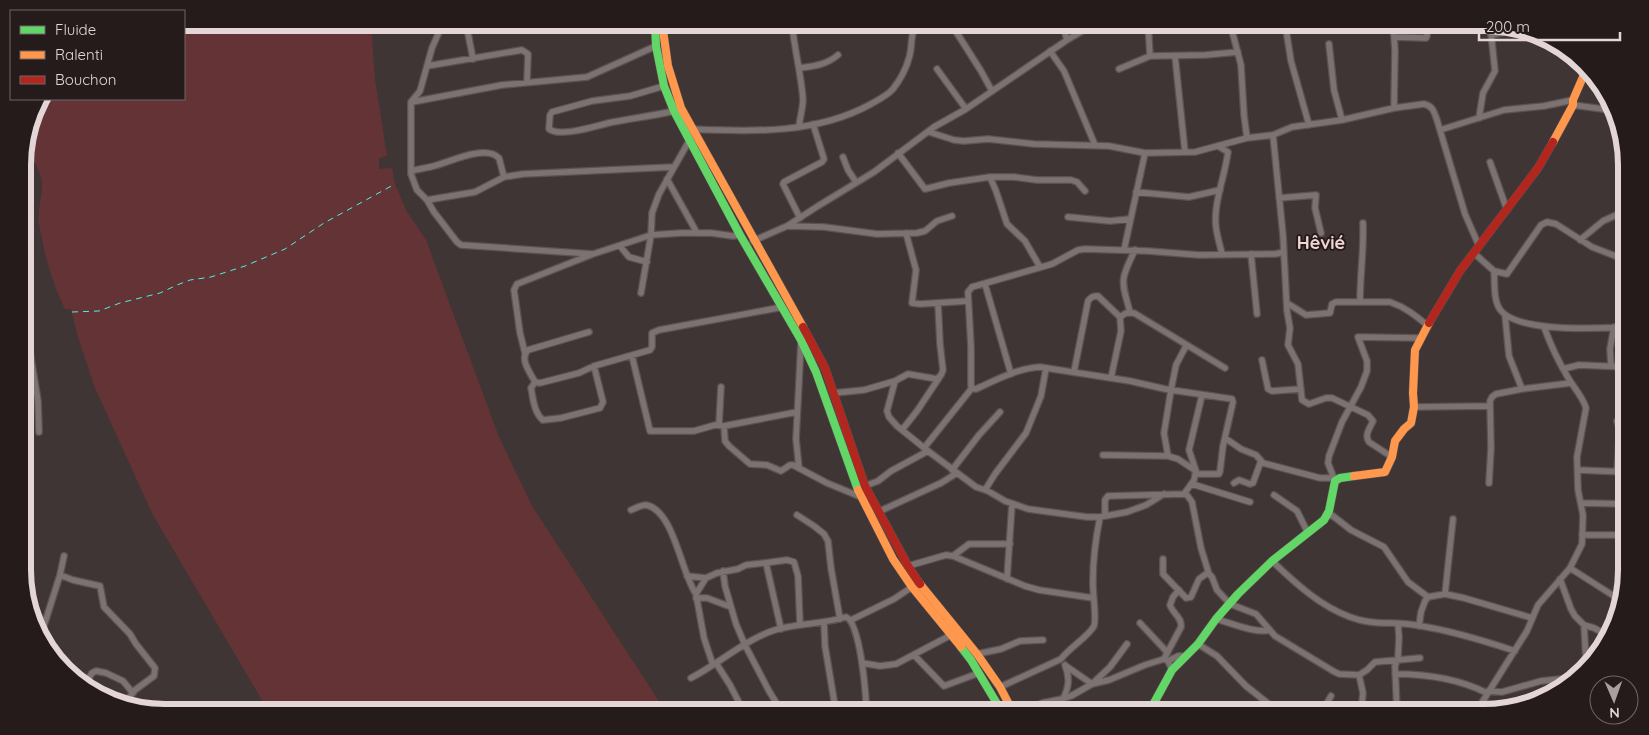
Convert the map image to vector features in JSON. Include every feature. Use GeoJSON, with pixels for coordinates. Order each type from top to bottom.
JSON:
{"type":"FeatureCollection","features":[{"type":"Feature","properties":{"kind":"street"},"geometry":{"type":"LineString","coordinates":[[691,129],[752,131],[813,124],[841,118],[857,112],[892,90],[910,58],[913,31]]}},
{"type":"Feature","properties":{"kind":"street"},"geometry":{"type":"LineString","coordinates":[[955,31],[992,91]]}},
{"type":"Feature","properties":{"kind":"street"},"geometry":{"type":"LineString","coordinates":[[1065,31],[1067,40]]}},
{"type":"Feature","properties":{"kind":"street"},"geometry":{"type":"LineString","coordinates":[[753,241],[788,226],[874,172],[934,127],[966,109],[1081,31]]}},
{"type":"Feature","properties":{"kind":"street"},"geometry":{"type":"LineString","coordinates":[[1149,31],[1150,56]]}},
{"type":"Feature","properties":{"kind":"street"},"geometry":{"type":"LineString","coordinates":[[1232,31],[1241,65],[1247,138]]}},
{"type":"Feature","properties":{"kind":"street"},"geometry":{"type":"LineString","coordinates":[[1286,31],[1309,125]]}},
{"type":"Feature","properties":{"kind":"street"},"geometry":{"type":"LineString","coordinates":[[1394,31],[1394,108]]}},
{"type":"Feature","properties":{"kind":"street"},"geometry":{"type":"LineString","coordinates":[[1394,37],[1426,38],[1428,36],[1427,31]]}},
{"type":"Feature","properties":{"kind":"street"},"geometry":{"type":"LineString","coordinates":[[439,32],[432,48],[420,91],[411,102],[411,171],[417,190],[427,200],[434,212],[461,245],[593,254]]}},
{"type":"Feature","properties":{"kind":"street"},"geometry":{"type":"LineString","coordinates":[[468,32],[472,59]]}},
{"type":"Feature","properties":{"kind":"street"},"geometry":{"type":"LineString","coordinates":[[655,32],[656,46],[664,86],[674,111],[740,235],[801,340],[816,372],[861,497],[894,560],[912,587],[971,660],[997,703]]}},
{"type":"Feature","properties":{"kind":"street"},"geometry":{"type":"LineString","coordinates":[[663,32],[671,84],[681,108],[824,368],[865,486],[878,512],[908,566],[924,590],[978,654],[1008,703]]}},
{"type":"Feature","properties":{"kind":"street"},"geometry":{"type":"LineString","coordinates":[[793,32],[800,68],[803,102],[799,126]]}},
{"type":"Feature","properties":{"kind":"street"},"geometry":{"type":"LineString","coordinates":[[1479,118],[1483,93],[1494,73],[1491,32]]}},
{"type":"Feature","properties":{"kind":"street"},"geometry":{"type":"LineString","coordinates":[[1491,35],[1500,33]]}},
{"type":"Feature","properties":{"kind":"street"},"geometry":{"type":"LineString","coordinates":[[1329,44],[1334,90],[1342,120]]}},
{"type":"Feature","properties":{"kind":"street"},"geometry":{"type":"LineString","coordinates":[[411,102],[484,88],[587,77],[656,46]]}},
{"type":"Feature","properties":{"kind":"street"},"geometry":{"type":"LineString","coordinates":[[427,66],[522,50],[528,54],[527,82]]}},
{"type":"Feature","properties":{"kind":"street"},"geometry":{"type":"LineString","coordinates":[[1050,51],[1064,71],[1095,145]]}},
{"type":"Feature","properties":{"kind":"street"},"geometry":{"type":"LineString","coordinates":[[1119,69],[1150,56],[1238,52]]}},
{"type":"Feature","properties":{"kind":"street"},"geometry":{"type":"LineString","coordinates":[[800,68],[818,66],[831,61],[838,55]]}},
{"type":"Feature","properties":{"kind":"street"},"geometry":{"type":"LineString","coordinates":[[1175,56],[1184,152]]}},
{"type":"Feature","properties":{"kind":"street"},"geometry":{"type":"LineString","coordinates":[[937,69],[966,109]]}},
{"type":"Feature","properties":{"kind":"street"},"geometry":{"type":"LineString","coordinates":[[1225,438],[1241,449],[1256,455],[1263,463],[1320,478],[1335,480],[1383,473],[1385,471],[1392,456],[1395,441],[1411,423],[1414,407],[1415,350],[1420,338],[1447,291],[1538,168],[1573,102],[1583,77]]}},
{"type":"Feature","properties":{"kind":"street"},"geometry":{"type":"LineString","coordinates":[[664,86],[630,96],[592,101],[552,112],[549,129],[552,131],[569,132],[674,111]]}},
{"type":"Feature","properties":{"kind":"street"},"geometry":{"type":"LineString","coordinates":[[1440,130],[1504,110],[1573,102],[1605,109]]}},
{"type":"Feature","properties":{"kind":"street"},"geometry":{"type":"LineString","coordinates":[[929,132],[954,140],[964,141],[988,139],[1034,144],[1109,146],[1145,152],[1195,152],[1247,138],[1272,135],[1292,127],[1342,120],[1394,108],[1429,105],[1432,108],[1440,130],[1465,214],[1479,246]]}},
{"type":"Feature","properties":{"kind":"street"},"geometry":{"type":"LineString","coordinates":[[800,218],[783,184],[799,173],[822,162],[824,159],[813,124]]}},
{"type":"Feature","properties":{"kind":"street"},"geometry":{"type":"LineString","coordinates":[[1272,135],[1286,271],[1290,328],[1288,345],[1298,364],[1302,400],[1306,403],[1332,398],[1372,418],[1373,421],[1367,434],[1367,439],[1392,456]]}},
{"type":"Feature","properties":{"kind":"street"},"geometry":{"type":"LineString","coordinates":[[641,293],[652,235],[652,213],[659,194],[689,141]]}},
{"type":"Feature","properties":{"kind":"street"},"geometry":{"type":"LineString","coordinates":[[1218,146],[1228,152],[1220,190],[1216,228],[1222,254]]}},
{"type":"Feature","properties":{"kind":"street"},"geometry":{"type":"LineString","coordinates":[[1124,250],[1145,152]]}},
{"type":"Feature","properties":{"kind":"street"},"geometry":{"type":"LineString","coordinates":[[411,171],[435,166],[464,156],[492,153],[499,158],[504,177]]}},
{"type":"Feature","properties":{"kind":"street"},"geometry":{"type":"LineString","coordinates":[[898,153],[924,189],[990,177],[1014,177],[1037,180],[1071,180],[1077,182],[1085,191]]}},
{"type":"Feature","properties":{"kind":"street"},"geometry":{"type":"LineString","coordinates":[[842,157],[856,182]]}},
{"type":"Feature","properties":{"kind":"street"},"geometry":{"type":"LineString","coordinates":[[1490,162],[1506,210]]}},
{"type":"Feature","properties":{"kind":"street"},"geometry":{"type":"LineString","coordinates":[[427,200],[475,192],[504,177],[523,174],[673,167]]}},
{"type":"Feature","properties":{"kind":"street"},"geometry":{"type":"LineString","coordinates":[[990,177],[1006,224],[1025,240],[1040,268]]}},
{"type":"Feature","properties":{"kind":"street"},"geometry":{"type":"LineString","coordinates":[[667,179],[697,233]]}},
{"type":"Feature","properties":{"kind":"street"},"geometry":{"type":"LineString","coordinates":[[1136,192],[1189,197],[1220,190]]}},
{"type":"Feature","properties":{"kind":"street"},"geometry":{"type":"LineString","coordinates":[[1279,198],[1316,195],[1315,208],[1321,233]]}},
{"type":"Feature","properties":{"kind":"street"},"geometry":{"type":"LineString","coordinates":[[1580,240],[1603,221],[1618,214]]}},
{"type":"Feature","properties":{"kind":"street"},"geometry":{"type":"LineString","coordinates":[[788,226],[824,227],[877,234],[906,233],[925,231],[937,220],[952,216]]}},
{"type":"Feature","properties":{"kind":"street"},"geometry":{"type":"LineString","coordinates":[[1068,217],[1110,221],[1130,219]]}},
{"type":"Feature","properties":{"kind":"street"},"geometry":{"type":"LineString","coordinates":[[1474,254],[1494,272],[1507,274],[1542,225],[1547,222],[1556,224],[1592,247],[1618,258]]}},
{"type":"Feature","properties":{"kind":"street"},"geometry":{"type":"LineString","coordinates":[[1360,302],[1360,273],[1363,266],[1364,249],[1363,223]]}},
{"type":"Feature","properties":{"kind":"street"},"geometry":{"type":"LineString","coordinates":[[535,382],[525,362],[514,290],[517,284],[638,238],[652,235],[697,233],[740,235]]}},
{"type":"Feature","properties":{"kind":"street"},"geometry":{"type":"LineString","coordinates":[[906,233],[916,270],[912,303],[968,301]]}},
{"type":"Feature","properties":{"kind":"street"},"geometry":{"type":"LineString","coordinates":[[620,246],[629,257],[647,262]]}},
{"type":"Feature","properties":{"kind":"street"},"geometry":{"type":"LineString","coordinates":[[865,486],[878,481],[926,450],[972,388],[969,289],[1052,264],[1082,249],[1136,250],[1199,255],[1276,254],[1283,251]]}},
{"type":"Feature","properties":{"kind":"street"},"geometry":{"type":"LineString","coordinates":[[1136,250],[1122,278],[1122,285],[1130,312],[1225,368]]}},
{"type":"Feature","properties":{"kind":"street"},"geometry":{"type":"LineString","coordinates":[[1251,254],[1257,314]]}},
{"type":"Feature","properties":{"kind":"street"},"geometry":{"type":"LineString","coordinates":[[1494,272],[1498,306],[1506,315],[1524,324],[1544,327],[1618,327]]}},
{"type":"Feature","properties":{"kind":"street"},"geometry":{"type":"LineString","coordinates":[[985,284],[1011,374]]}},
{"type":"Feature","properties":{"kind":"street"},"geometry":{"type":"LineString","coordinates":[[1074,372],[1088,302],[1090,298],[1098,296],[1120,317],[1121,331],[1111,378]]}},
{"type":"Feature","properties":{"kind":"street"},"geometry":{"type":"LineString","coordinates":[[1287,304],[1308,316],[1330,313],[1332,304],[1336,302],[1390,302],[1398,304],[1411,312],[1427,325]]}},
{"type":"Feature","properties":{"kind":"street"},"geometry":{"type":"LineString","coordinates":[[902,430],[943,370],[938,303]]}},
{"type":"Feature","properties":{"kind":"street"},"geometry":{"type":"LineString","coordinates":[[535,382],[540,383],[567,377],[594,366],[632,356],[652,348],[652,333],[654,331],[783,307]]}},
{"type":"Feature","properties":{"kind":"street"},"geometry":{"type":"LineString","coordinates":[[1120,317],[1130,312]]}},
{"type":"Feature","properties":{"kind":"street"},"geometry":{"type":"LineString","coordinates":[[1506,315],[1509,356],[1522,389]]}},
{"type":"Feature","properties":{"kind":"street"},"geometry":{"type":"LineString","coordinates":[[1481,703],[1527,631],[1538,604],[1570,568],[1582,544],[1582,515],[1578,490],[1577,457],[1586,408],[1584,400],[1570,382],[1555,355],[1544,327]]}},
{"type":"Feature","properties":{"kind":"street"},"geometry":{"type":"LineString","coordinates":[[1611,366],[1610,349],[1614,327]]}},
{"type":"Feature","properties":{"kind":"street"},"geometry":{"type":"LineString","coordinates":[[525,354],[528,350],[589,332]]}},
{"type":"Feature","properties":{"kind":"street"},"geometry":{"type":"LineString","coordinates":[[1154,703],[1172,670],[1198,644],[1216,619],[1272,561],[1328,515],[1335,480],[1328,463],[1328,456],[1367,371],[1367,361],[1358,337],[1420,338]]}},
{"type":"Feature","properties":{"kind":"street"},"geometry":{"type":"LineString","coordinates":[[799,468],[796,439],[801,340]]}},
{"type":"Feature","properties":{"kind":"street"},"geometry":{"type":"LineString","coordinates":[[1168,456],[1164,433],[1171,390],[1176,365],[1186,346]]}},
{"type":"Feature","properties":{"kind":"street"},"geometry":{"type":"LineString","coordinates":[[632,356],[650,431],[694,431],[715,425],[722,426],[797,412]]}},
{"type":"Feature","properties":{"kind":"street"},"geometry":{"type":"LineString","coordinates":[[32,359],[37,391],[39,432]]}},
{"type":"Feature","properties":{"kind":"street"},"geometry":{"type":"LineString","coordinates":[[1262,360],[1268,389],[1272,391],[1301,389]]}},
{"type":"Feature","properties":{"kind":"street"},"geometry":{"type":"LineString","coordinates":[[1563,369],[1579,365],[1618,366]]}},
{"type":"Feature","properties":{"kind":"street"},"geometry":{"type":"LineString","coordinates":[[535,382],[531,388],[533,400],[540,418],[543,420],[561,418],[600,408],[602,402],[594,366]]}},
{"type":"Feature","properties":{"kind":"street"},"geometry":{"type":"LineString","coordinates":[[972,388],[976,389],[1029,367],[1074,372],[1232,399],[1219,474],[1196,472],[1178,459],[1168,456],[1103,455]]}},
{"type":"Feature","properties":{"kind":"street"},"geometry":{"type":"LineString","coordinates":[[985,490],[1026,433],[1041,396],[1046,368]]}},
{"type":"Feature","properties":{"kind":"street"},"geometry":{"type":"LineString","coordinates":[[834,393],[864,390],[895,381],[908,374],[933,379],[939,378]]}},
{"type":"Feature","properties":{"kind":"street"},"geometry":{"type":"LineString","coordinates":[[895,381],[888,414],[902,430],[976,487],[1012,504],[1087,517],[1103,516],[1127,512],[1164,494]]}},
{"type":"Feature","properties":{"kind":"street"},"geometry":{"type":"LineString","coordinates":[[1489,483],[1491,448],[1490,406],[1492,397],[1496,394],[1522,389],[1570,382]]}},
{"type":"Feature","properties":{"kind":"street"},"geometry":{"type":"LineString","coordinates":[[721,387],[722,426],[726,441],[729,446],[750,464],[767,465],[781,471],[791,465],[861,497]]}},
{"type":"Feature","properties":{"kind":"street"},"geometry":{"type":"LineString","coordinates":[[1184,494],[1192,484],[1196,472],[1189,450],[1202,395]]}},
{"type":"Feature","properties":{"kind":"street"},"geometry":{"type":"LineString","coordinates":[[1414,407],[1490,406]]}},
{"type":"Feature","properties":{"kind":"street"},"geometry":{"type":"LineString","coordinates":[[878,512],[900,503],[955,471],[979,435],[1000,412]]}},
{"type":"Feature","properties":{"kind":"street"},"geometry":{"type":"LineString","coordinates":[[1578,470],[1617,471],[1618,454]]}},
{"type":"Feature","properties":{"kind":"street"},"geometry":{"type":"LineString","coordinates":[[1234,483],[1239,480],[1250,484],[1254,483],[1261,461]]}},
{"type":"Feature","properties":{"kind":"street"},"geometry":{"type":"LineString","coordinates":[[1192,484],[1250,502]]}},
{"type":"Feature","properties":{"kind":"street"},"geometry":{"type":"LineString","coordinates":[[1000,688],[1061,660],[1092,629],[1095,621],[1093,578],[1097,534],[1103,516],[1105,500],[1108,496],[1187,495],[1192,502],[1209,574],[1217,590],[1230,604],[1256,614],[1280,639],[1333,671],[1339,674],[1359,674],[1368,670],[1375,662],[1420,658]]}},
{"type":"Feature","properties":{"kind":"street"},"geometry":{"type":"LineString","coordinates":[[1274,495],[1297,511],[1308,533]]}},
{"type":"Feature","properties":{"kind":"street"},"geometry":{"type":"LineString","coordinates":[[1581,503],[1618,504]]}},
{"type":"Feature","properties":{"kind":"street"},"geometry":{"type":"LineString","coordinates":[[1007,579],[1012,504]]}},
{"type":"Feature","properties":{"kind":"street"},"geometry":{"type":"LineString","coordinates":[[631,510],[646,505],[652,507],[663,516],[696,596],[704,638],[715,664],[730,685],[740,704]]}},
{"type":"Feature","properties":{"kind":"street"},"geometry":{"type":"LineString","coordinates":[[1328,515],[1333,516],[1351,530],[1384,546],[1408,582],[1428,597]]}},
{"type":"Feature","properties":{"kind":"street"},"geometry":{"type":"LineString","coordinates":[[798,516],[824,534],[828,541],[840,619]]}},
{"type":"Feature","properties":{"kind":"street"},"geometry":{"type":"LineString","coordinates":[[1445,594],[1453,519]]}},
{"type":"Feature","properties":{"kind":"street"},"geometry":{"type":"LineString","coordinates":[[1582,536],[1618,535]]}},
{"type":"Feature","properties":{"kind":"street"},"geometry":{"type":"LineString","coordinates":[[953,556],[969,544],[1010,544]]}},
{"type":"Feature","properties":{"kind":"street"},"geometry":{"type":"LineString","coordinates":[[908,566],[946,555],[953,556],[1007,579],[1039,590],[1093,598]]}},
{"type":"Feature","properties":{"kind":"street"},"geometry":{"type":"LineString","coordinates":[[44,626],[64,556]]}},
{"type":"Feature","properties":{"kind":"street"},"geometry":{"type":"LineString","coordinates":[[1163,559],[1163,574],[1186,598],[1189,597],[1199,579],[1209,574]]}},
{"type":"Feature","properties":{"kind":"street"},"geometry":{"type":"LineString","coordinates":[[687,576],[706,578],[723,571],[766,562],[787,560],[794,562],[798,576],[800,624]]}},
{"type":"Feature","properties":{"kind":"street"},"geometry":{"type":"LineString","coordinates":[[1272,561],[1306,592],[1350,617],[1374,624],[1420,626],[1478,639],[1515,650]]}},
{"type":"Feature","properties":{"kind":"street"},"geometry":{"type":"LineString","coordinates":[[766,562],[781,629]]}},
{"type":"Feature","properties":{"kind":"street"},"geometry":{"type":"LineString","coordinates":[[1570,568],[1615,597]]}},
{"type":"Feature","properties":{"kind":"street"},"geometry":{"type":"LineString","coordinates":[[723,571],[731,607],[745,645],[777,704]]}},
{"type":"Feature","properties":{"kind":"street"},"geometry":{"type":"LineString","coordinates":[[714,574],[725,586]]}},
{"type":"Feature","properties":{"kind":"street"},"geometry":{"type":"LineString","coordinates":[[60,575],[100,586],[104,607],[130,634],[155,668],[154,676],[133,692],[128,698]]}},
{"type":"Feature","properties":{"kind":"street"},"geometry":{"type":"LineString","coordinates":[[696,596],[706,578]]}},
{"type":"Feature","properties":{"kind":"street"},"geometry":{"type":"LineString","coordinates":[[1560,579],[1571,609],[1584,625],[1602,632]]}},
{"type":"Feature","properties":{"kind":"street"},"geometry":{"type":"LineString","coordinates":[[851,620],[894,599],[912,587]]}},
{"type":"Feature","properties":{"kind":"street"},"geometry":{"type":"LineString","coordinates":[[1172,670],[1166,660],[1167,652],[1182,622],[1172,610],[1170,604],[1179,590]]}},
{"type":"Feature","properties":{"kind":"street"},"geometry":{"type":"LineString","coordinates":[[1420,626],[1422,606],[1428,597],[1445,594],[1532,618]]}},
{"type":"Feature","properties":{"kind":"street"},"geometry":{"type":"LineString","coordinates":[[696,596],[731,607]]}},
{"type":"Feature","properties":{"kind":"street"},"geometry":{"type":"LineString","coordinates":[[40,617],[45,622]]}},
{"type":"Feature","properties":{"kind":"street"},"geometry":{"type":"LineString","coordinates":[[691,678],[762,635],[800,624],[824,622],[846,617],[851,620],[855,629],[862,663],[866,703]]}},
{"type":"Feature","properties":{"kind":"street"},"geometry":{"type":"LineString","coordinates":[[1216,619],[1256,630],[1270,630]]}},
{"type":"Feature","properties":{"kind":"street"},"geometry":{"type":"LineString","coordinates":[[824,622],[825,646],[835,703]]}},
{"type":"Feature","properties":{"kind":"street"},"geometry":{"type":"LineString","coordinates":[[1140,623],[1167,652]]}},
{"type":"Feature","properties":{"kind":"street"},"geometry":{"type":"LineString","coordinates":[[1397,703],[1398,624]]}},
{"type":"Feature","properties":{"kind":"street"},"geometry":{"type":"LineString","coordinates":[[1584,625],[1586,656]]}},
{"type":"Feature","properties":{"kind":"street"},"geometry":{"type":"LineString","coordinates":[[862,663],[888,666],[914,655],[951,635]]}},
{"type":"Feature","properties":{"kind":"street"},"geometry":{"type":"LineString","coordinates":[[978,654],[1001,649],[1020,641],[1043,640]]}},
{"type":"Feature","properties":{"kind":"street"},"geometry":{"type":"LineString","coordinates":[[1041,703],[1062,700],[1092,684],[1110,667],[1127,644]]}},
{"type":"Feature","properties":{"kind":"street"},"geometry":{"type":"LineString","coordinates":[[1198,644],[1217,656],[1246,686],[1268,703]]}},
{"type":"Feature","properties":{"kind":"street"},"geometry":{"type":"LineString","coordinates":[[914,655],[944,686],[979,673]]}},
{"type":"Feature","properties":{"kind":"street"},"geometry":{"type":"LineString","coordinates":[[1092,684],[1145,665],[1178,656],[1186,656]]}},
{"type":"Feature","properties":{"kind":"street"},"geometry":{"type":"LineString","coordinates":[[1061,660],[1066,666],[1092,684]]}},
{"type":"Feature","properties":{"kind":"street"},"geometry":{"type":"LineString","coordinates":[[1062,700],[1069,685],[1066,666]]}},
{"type":"Feature","properties":{"kind":"street"},"geometry":{"type":"LineString","coordinates":[[88,679],[92,673],[96,671],[106,673],[123,681],[133,692]]}},
{"type":"Feature","properties":{"kind":"street"},"geometry":{"type":"LineString","coordinates":[[1102,674],[1105,680]]}},
{"type":"Feature","properties":{"kind":"street"},"geometry":{"type":"LineString","coordinates":[[1359,674],[1363,693],[1362,703]]}},
{"type":"Feature","properties":{"kind":"street"},"geometry":{"type":"LineString","coordinates":[[1396,674],[1436,677],[1473,686],[1487,692],[1502,692],[1541,682],[1560,679]]}},
{"type":"Feature","properties":{"kind":"street"},"geometry":{"type":"LineString","coordinates":[[1327,703],[1331,696]]}},
{"type":"Feature","properties":{"kind":"shaded area"},"geometry":{"type":"Polygon","coordinates":[[[185,32],[372,32],[375,79],[387,156],[379,158],[379,169],[392,168],[395,184],[406,210],[426,240],[499,437],[532,506],[661,704],[264,704],[153,515],[95,388],[71,309],[65,309],[56,289],[43,246],[39,224],[42,180],[32,158],[32,148],[41,114],[48,100],[185,100],[185,32]]]}},
{"type":"Feature","properties":{"kind":"ferry route"},"geometry":{"type":"LineString","coordinates":[[72,312],[99,311],[120,303],[160,293],[190,280],[211,277],[245,266],[285,249],[324,223],[395,184]]}},
{"type":"Feature","properties":{"kind":"traffic: fast"},"geometry":{"type":"LineString","coordinates":[[655,32],[656,46],[664,86],[674,111],[740,235],[801,340],[816,372],[858,490]]}},
{"type":"Feature","properties":{"kind":"traffic: fast"},"geometry":{"type":"LineString","coordinates":[[1154,703],[1172,670],[1198,644],[1216,619],[1238,594],[1272,561],[1324,520],[1329,511],[1335,481],[1340,478],[1354,476]]}},
{"type":"Feature","properties":{"kind":"traffic: fast"},"geometry":{"type":"LineString","coordinates":[[961,647],[997,703]]}},
{"type":"Feature","properties":{"kind":"traffic: slow"},"geometry":{"type":"LineString","coordinates":[[663,32],[668,66],[681,108],[803,327]]}},
{"type":"Feature","properties":{"kind":"traffic: slow"},"geometry":{"type":"LineString","coordinates":[[1553,142],[1573,105],[1573,100],[1583,77]]}},
{"type":"Feature","properties":{"kind":"traffic: slow"},"geometry":{"type":"LineString","coordinates":[[1354,476],[1385,472],[1392,457],[1395,441],[1411,423],[1414,407],[1415,350],[1429,323]]}},
{"type":"Feature","properties":{"kind":"traffic: slow"},"geometry":{"type":"LineString","coordinates":[[858,490],[893,559],[912,587],[961,647]]}},
{"type":"Feature","properties":{"kind":"traffic: slow"},"geometry":{"type":"LineString","coordinates":[[920,584],[977,654],[1000,687],[1009,703]]}},
{"type":"Feature","properties":{"kind":"traffic: jam"},"geometry":{"type":"LineString","coordinates":[[1429,323],[1460,271],[1538,168],[1553,142]]}},
{"type":"Feature","properties":{"kind":"traffic: jam"},"geometry":{"type":"LineString","coordinates":[[803,327],[825,368],[865,486],[908,566],[920,584]]}},
{"type":"Feature","properties":{"kind":"district","name":"Hêvié"},"geometry":{"type":"Point","coordinates":[1321,242]}}]}
